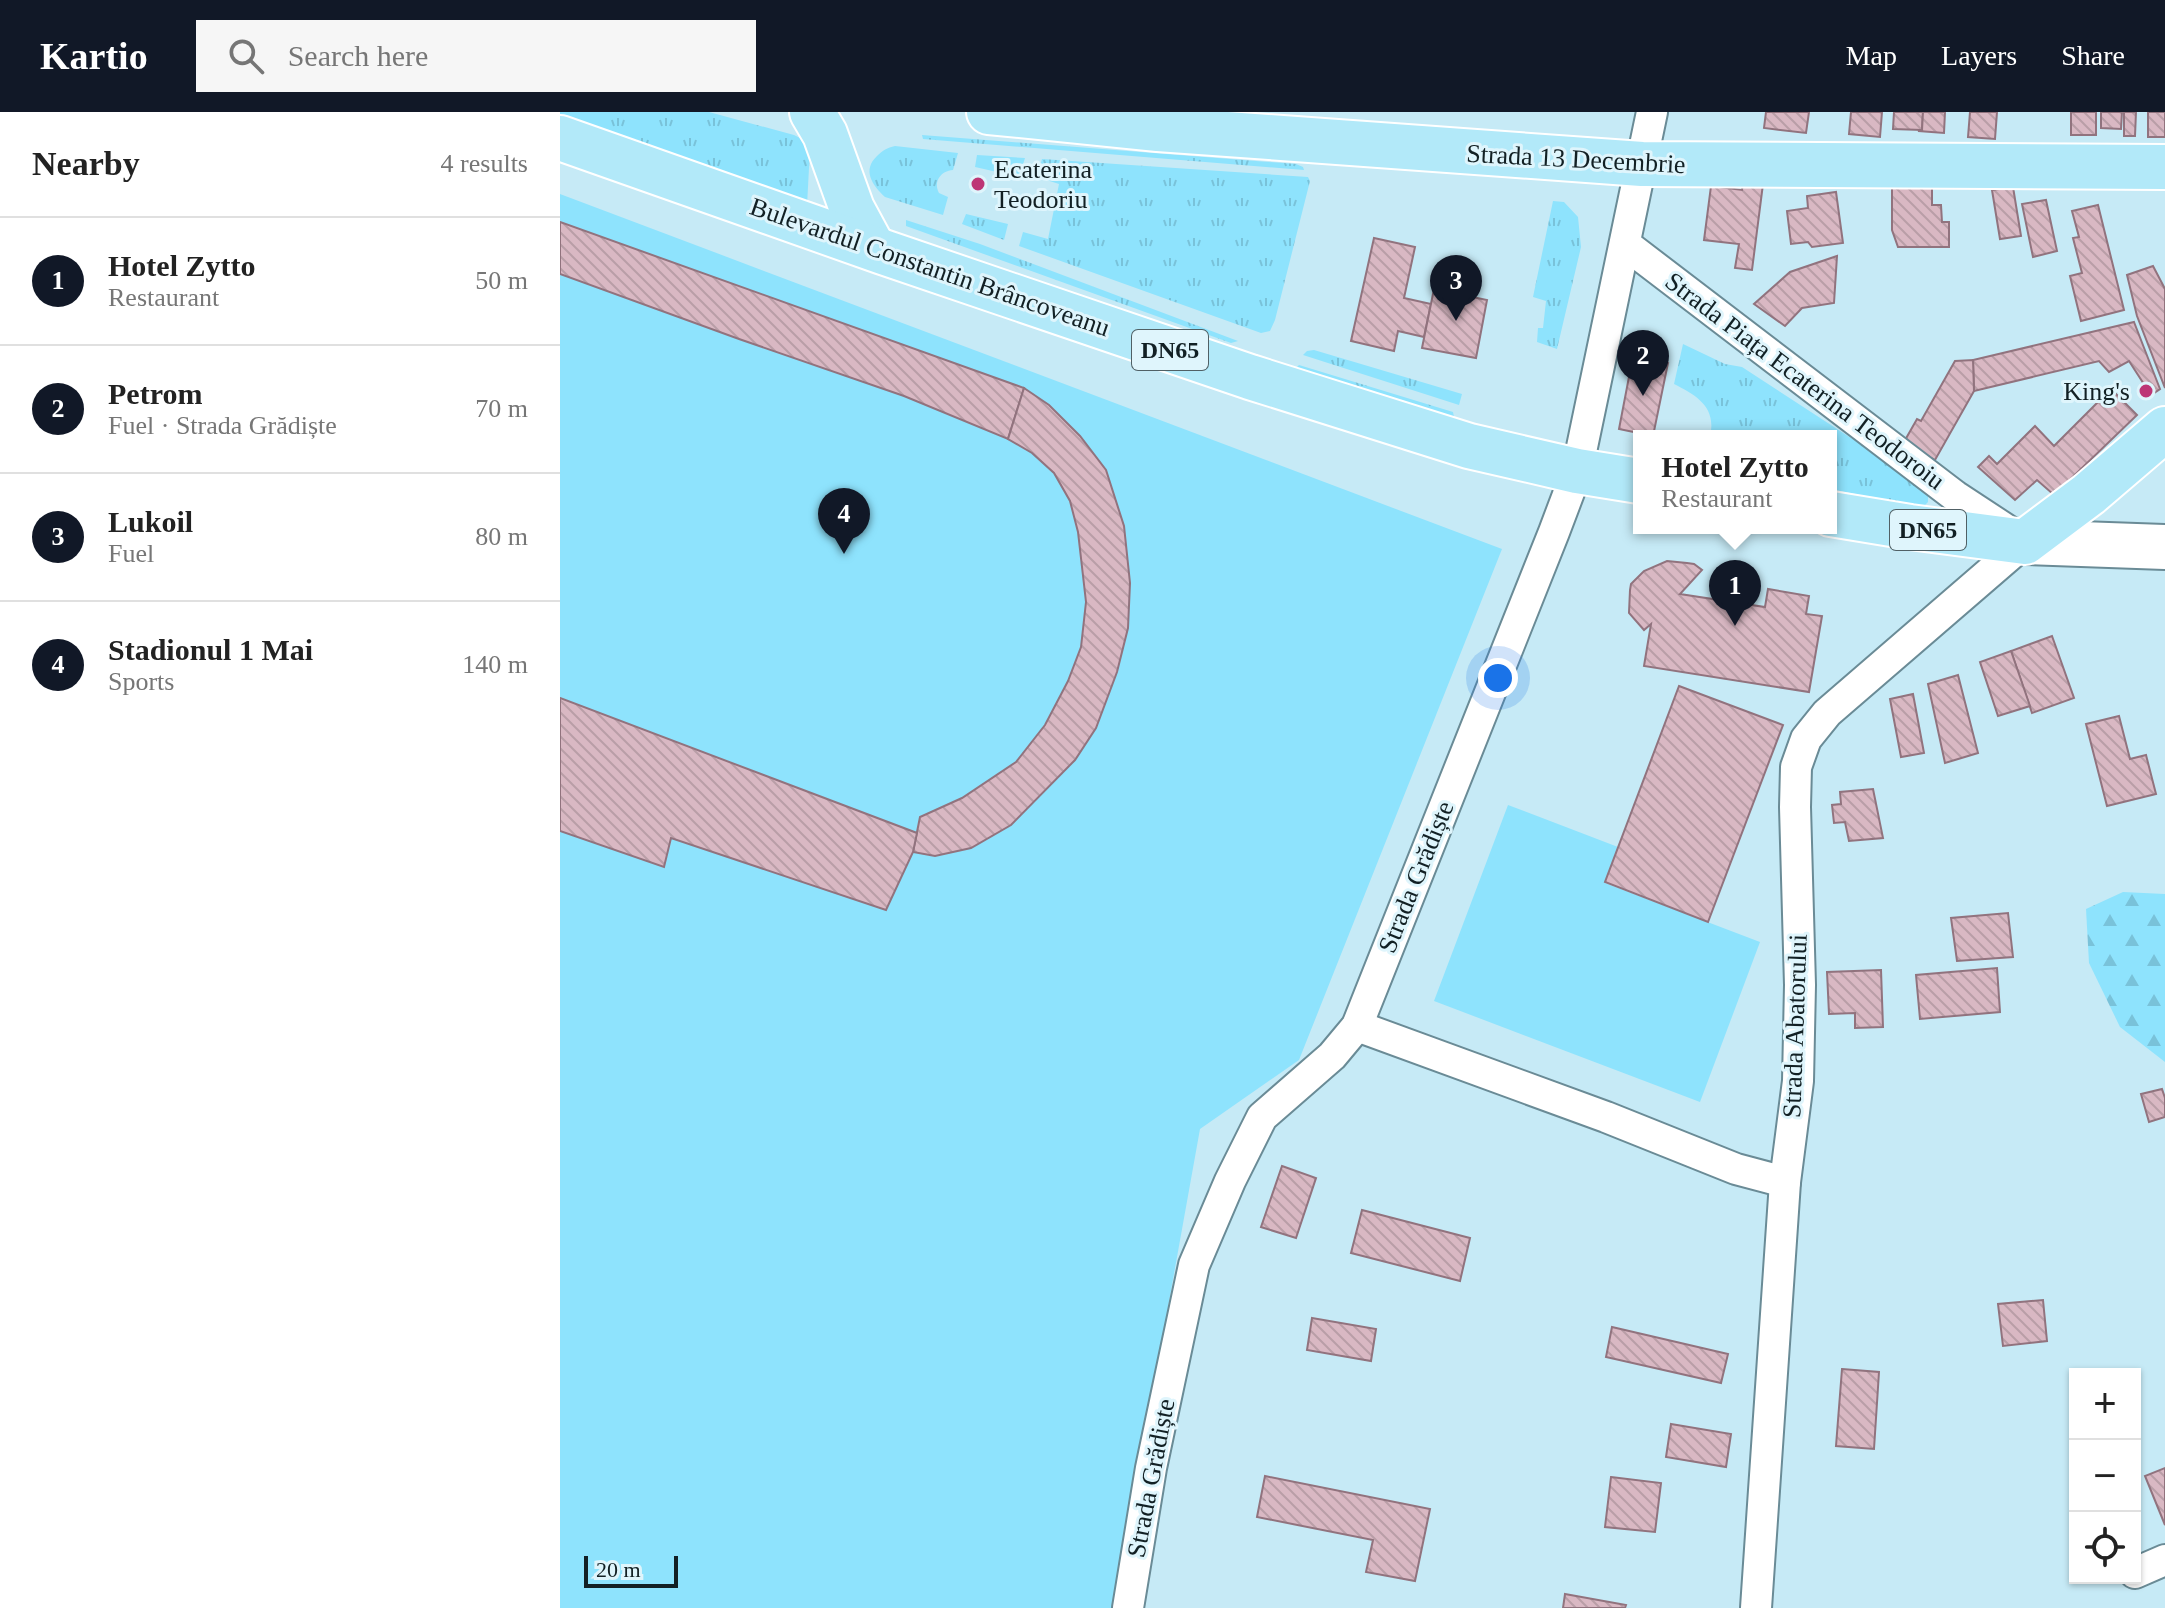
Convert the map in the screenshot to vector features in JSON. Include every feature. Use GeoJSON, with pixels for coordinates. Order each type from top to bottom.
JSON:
{"type":"FeatureCollection","features":[{"type":"Feature","properties":{"kind":"main road"},"geometry":{"type":"LineString","coordinates":[[812,112],[825,134],[852,209],[873,248]]}},
{"type":"Feature","properties":{"kind":"main road","name":"Strada 13 Decembrie"},"geometry":{"type":"LineString","coordinates":[[989,112],[1158,129],[1642,164],[2165,167]]}},
{"type":"Feature","properties":{"kind":"main road","name":"Bulevardul Constantin Brâncoveanu"},"geometry":{"type":"LineString","coordinates":[[560,138],[1250,377],[1469,446],[1577,471]]}},
{"type":"Feature","properties":{"kind":"main road"},"geometry":{"type":"LineString","coordinates":[[2025,542],[2089,494],[2165,429]]}},
{"type":"Feature","properties":{"kind":"main road","name":"DN65"},"geometry":{"type":"LineString","coordinates":[[1577,471],[1633,480]]}},
{"type":"Feature","properties":{"kind":"main road","name":"DN65"},"geometry":{"type":"LineString","coordinates":[[1837,515],[2025,542]]}},
{"type":"Feature","properties":{"kind":"main road"},"geometry":{"type":"LineString","coordinates":[[2025,542],[2165,547]]}},
{"type":"Feature","properties":{"kind":"street","name":"Strada Grădiște"},"geometry":{"type":"LineString","coordinates":[[1128,1608],[1151,1468],[1194,1265],[1262,1117],[1332,1056],[1357,1026],[1577,471],[1652,112]]}},
{"type":"Feature","properties":{"kind":"street","name":"Strada Piața Ecaterina Teodoroiu"},"geometry":{"type":"LineString","coordinates":[[1625,244],[1955,496],[2025,542]]}},
{"type":"Feature","properties":{"kind":"street","name":"Strada Abatorului"},"geometry":{"type":"LineString","coordinates":[[1756,1608],[1785,1182],[1798,1081],[1800,985],[1796,767],[1806,739],[1827,713],[2025,542]]}},
{"type":"Feature","properties":{"kind":"street"},"geometry":{"type":"LineString","coordinates":[[1357,1026],[1606,1117],[1736,1169],[1785,1182]]}},
{"type":"Feature","properties":{"kind":"street"},"geometry":{"type":"LineString","coordinates":[[2141,1570],[2165,1560]]}},
{"type":"Feature","properties":{"kind":"green space"},"geometry":{"type":"Polygon","coordinates":[[[709,112],[794,135],[806,141],[810,149],[807,206],[560,114],[709,112]]]}},
{"type":"Feature","properties":{"kind":"green space"},"geometry":{"type":"Polygon","coordinates":[[[922,135],[1296,164],[1304,170],[923,139],[922,135]]]}},
{"type":"Feature","properties":{"kind":"green space"},"geometry":{"type":"Polygon","coordinates":[[[895,146],[958,153],[953,170],[945,172],[938,181],[939,193],[948,197],[943,215],[885,197],[876,188],[870,177],[870,167],[877,156],[895,146]]]}},
{"type":"Feature","properties":{"kind":"green space"},"geometry":{"type":"Polygon","coordinates":[[[977,155],[1025,158],[1019,177],[975,167],[977,155]]]}},
{"type":"Feature","properties":{"kind":"green space"},"geometry":{"type":"Polygon","coordinates":[[[1042,159],[1308,177],[1310,181],[1270,331],[1261,333],[1019,246],[1023,232],[1048,239],[1059,184],[1037,177],[1042,159]]]}},
{"type":"Feature","properties":{"kind":"green space"},"geometry":{"type":"Polygon","coordinates":[[[560,194],[1502,549],[1299,1060],[1200,1129],[1114,1608],[560,1608],[560,194]]]}},
{"type":"Feature","properties":{"kind":"green space"},"geometry":{"type":"Polygon","coordinates":[[[1553,201],[1564,202],[1578,217],[1581,247],[1557,349],[1537,342],[1538,328],[1543,328],[1546,301],[1533,297],[1553,201]]]}},
{"type":"Feature","properties":{"kind":"green space"},"geometry":{"type":"Polygon","coordinates":[[[966,214],[1008,224],[1004,240],[962,224],[966,214]]]}},
{"type":"Feature","properties":{"kind":"green space"},"geometry":{"type":"Polygon","coordinates":[[[906,220],[980,244],[1238,341],[1231,343],[906,226],[906,220]]]}},
{"type":"Feature","properties":{"kind":"green space"},"geometry":{"type":"Polygon","coordinates":[[[1683,344],[1725,364],[1742,367],[1923,485],[1928,502],[1922,508],[1837,490],[1837,430],[1711,430],[1710,417],[1703,403],[1674,384],[1683,344]]]}},
{"type":"Feature","properties":{"kind":"green space"},"geometry":{"type":"Polygon","coordinates":[[[1314,350],[1462,394],[1459,405],[1303,355],[1314,350]]]}},
{"type":"Feature","properties":{"kind":"green space"},"geometry":{"type":"Polygon","coordinates":[[[1299,365],[1453,412],[1454,417],[1448,421],[1296,368],[1299,365]]]}},
{"type":"Feature","properties":{"kind":"green space"},"geometry":{"type":"Polygon","coordinates":[[[1508,805],[1618,847],[1605,883],[1760,942],[1700,1102],[1434,1001],[1508,805]]]}},
{"type":"Feature","properties":{"kind":"green space"},"geometry":{"type":"Polygon","coordinates":[[[2123,892],[2165,894],[2165,1062],[2120,1027],[2089,963],[2086,909],[2123,892]]]}},
{"type":"Feature","properties":{"kind":"building"},"geometry":{"type":"Polygon","coordinates":[[[1766,112],[1809,112],[1806,133],[1764,128],[1766,112]]]}},
{"type":"Feature","properties":{"kind":"building"},"geometry":{"type":"Polygon","coordinates":[[[1851,112],[1882,112],[1880,137],[1849,134],[1851,112]]]}},
{"type":"Feature","properties":{"kind":"building"},"geometry":{"type":"Polygon","coordinates":[[[1894,112],[1923,112],[1922,130],[1893,129],[1894,112]]]}},
{"type":"Feature","properties":{"kind":"building"},"geometry":{"type":"Polygon","coordinates":[[[1923,112],[1945,112],[1944,133],[1918,131],[1922,130],[1923,112]]]}},
{"type":"Feature","properties":{"kind":"building"},"geometry":{"type":"Polygon","coordinates":[[[1970,112],[1997,112],[1995,139],[1968,137],[1970,112]]]}},
{"type":"Feature","properties":{"kind":"building"},"geometry":{"type":"Polygon","coordinates":[[[2071,112],[2096,112],[2096,135],[2071,135],[2071,112]]]}},
{"type":"Feature","properties":{"kind":"building"},"geometry":{"type":"Polygon","coordinates":[[[2101,112],[2122,112],[2121,129],[2101,128],[2101,112]]]}},
{"type":"Feature","properties":{"kind":"building"},"geometry":{"type":"Polygon","coordinates":[[[2124,112],[2136,112],[2135,136],[2124,136],[2124,112]]]}},
{"type":"Feature","properties":{"kind":"building"},"geometry":{"type":"Polygon","coordinates":[[[2148,112],[2165,112],[2165,137],[2148,137],[2148,112]]]}},
{"type":"Feature","properties":{"kind":"building"},"geometry":{"type":"Polygon","coordinates":[[[1743,181],[1763,184],[1752,270],[1735,268],[1739,244],[1704,240],[1711,186],[1742,190],[1743,181]]]}},
{"type":"Feature","properties":{"kind":"building"},"geometry":{"type":"Polygon","coordinates":[[[1892,186],[1932,186],[1932,205],[1941,205],[1942,222],[1949,222],[1949,247],[1898,247],[1892,230],[1892,186]]]}},
{"type":"Feature","properties":{"kind":"building"},"geometry":{"type":"Polygon","coordinates":[[[2013,187],[2021,236],[2000,239],[1992,190],[2013,187]]]}},
{"type":"Feature","properties":{"kind":"building"},"geometry":{"type":"Polygon","coordinates":[[[1836,192],[1843,243],[1812,247],[1808,242],[1791,244],[1787,211],[1808,208],[1807,196],[1836,192]]]}},
{"type":"Feature","properties":{"kind":"building"},"geometry":{"type":"Polygon","coordinates":[[[2046,200],[2057,251],[2033,257],[2022,204],[2046,200]]]}},
{"type":"Feature","properties":{"kind":"building"},"geometry":{"type":"Polygon","coordinates":[[[2098,205],[2124,310],[2081,321],[2070,276],[2082,273],[2073,238],[2079,237],[2072,211],[2098,205]]]}},
{"type":"Feature","properties":{"kind":"building"},"geometry":{"type":"Polygon","coordinates":[[[560,222],[1024,388],[1008,439],[904,396],[560,274],[560,222]]]}},
{"type":"Feature","properties":{"kind":"building"},"geometry":{"type":"Polygon","coordinates":[[[1374,238],[1415,247],[1404,298],[1431,304],[1424,337],[1398,331],[1394,351],[1351,341],[1374,238]]]}},
{"type":"Feature","properties":{"kind":"building"},"geometry":{"type":"Polygon","coordinates":[[[1837,256],[1834,303],[1802,308],[1785,326],[1754,304],[1790,272],[1837,256]]]}},
{"type":"Feature","properties":{"kind":"building"},"geometry":{"type":"Polygon","coordinates":[[[2153,266],[2165,289],[2165,388],[2137,316],[2127,275],[2153,266]]]}},
{"type":"Feature","properties":{"kind":"building"},"geometry":{"type":"Polygon","coordinates":[[[1434,289],[1487,300],[1476,358],[1422,348],[1434,289]]]}},
{"type":"Feature","properties":{"kind":"building"},"geometry":{"type":"Polygon","coordinates":[[[2134,322],[2160,389],[2151,395],[2129,361],[2109,372],[2099,361],[1974,391],[1973,360],[2134,322]]]}},
{"type":"Feature","properties":{"kind":"building"},"geometry":{"type":"Polygon","coordinates":[[[1633,356],[1668,363],[1654,430],[1633,432],[1619,429],[1633,356]]]}},
{"type":"Feature","properties":{"kind":"building"},"geometry":{"type":"Polygon","coordinates":[[[1973,360],[1974,391],[1935,460],[1904,442],[1917,419],[1921,421],[1955,361],[1973,360]]]}},
{"type":"Feature","properties":{"kind":"building"},"geometry":{"type":"Polygon","coordinates":[[[1024,388],[1049,405],[1080,436],[1106,470],[1124,526],[1130,583],[1128,628],[1117,672],[1096,728],[1075,760],[1011,825],[971,848],[935,856],[913,852],[920,817],[962,798],[1016,762],[1045,725],[1068,681],[1081,647],[1086,602],[1078,532],[1070,501],[1054,473],[1032,453],[1008,439],[1024,388]]]}},
{"type":"Feature","properties":{"kind":"building"},"geometry":{"type":"Polygon","coordinates":[[[2111,389],[2137,415],[2054,495],[2037,480],[2015,500],[1978,467],[1989,456],[1997,464],[2035,426],[2054,446],[2111,389]]]}},
{"type":"Feature","properties":{"kind":"building"},"geometry":{"type":"Polygon","coordinates":[[[1667,561],[1694,564],[1702,570],[1680,594],[1765,607],[1768,589],[1809,596],[1806,614],[1822,616],[1809,692],[1644,666],[1651,624],[1644,630],[1629,613],[1631,584],[1644,571],[1667,561]]]}},
{"type":"Feature","properties":{"kind":"building"},"geometry":{"type":"Polygon","coordinates":[[[2052,636],[2074,698],[2032,713],[2011,651],[2052,636]]]}},
{"type":"Feature","properties":{"kind":"building"},"geometry":{"type":"Polygon","coordinates":[[[2011,651],[2030,706],[1998,716],[1980,662],[2011,651]]]}},
{"type":"Feature","properties":{"kind":"building"},"geometry":{"type":"Polygon","coordinates":[[[1958,675],[1978,753],[1945,763],[1928,684],[1958,675]]]}},
{"type":"Feature","properties":{"kind":"building"},"geometry":{"type":"Polygon","coordinates":[[[1679,686],[1783,725],[1708,922],[1605,882],[1679,686]]]}},
{"type":"Feature","properties":{"kind":"building"},"geometry":{"type":"Polygon","coordinates":[[[1913,694],[1924,753],[1901,757],[1890,699],[1913,694]]]}},
{"type":"Feature","properties":{"kind":"building"},"geometry":{"type":"Polygon","coordinates":[[[560,698],[917,833],[913,852],[886,910],[671,838],[664,867],[560,831],[560,698]]]}},
{"type":"Feature","properties":{"kind":"building"},"geometry":{"type":"Polygon","coordinates":[[[2119,716],[2130,759],[2146,755],[2156,794],[2107,806],[2086,724],[2119,716]]]}},
{"type":"Feature","properties":{"kind":"building"},"geometry":{"type":"Polygon","coordinates":[[[1873,789],[1883,838],[1849,841],[1845,822],[1834,823],[1832,805],[1841,804],[1840,792],[1873,789]]]}},
{"type":"Feature","properties":{"kind":"building"},"geometry":{"type":"Polygon","coordinates":[[[2008,913],[2013,957],[1957,961],[1951,918],[2008,913]]]}},
{"type":"Feature","properties":{"kind":"building"},"geometry":{"type":"Polygon","coordinates":[[[1997,968],[2000,1012],[1920,1019],[1916,975],[1997,968]]]}},
{"type":"Feature","properties":{"kind":"building"},"geometry":{"type":"Polygon","coordinates":[[[1881,970],[1883,1027],[1855,1028],[1855,1013],[1829,1014],[1827,972],[1881,970]]]}},
{"type":"Feature","properties":{"kind":"building"},"geometry":{"type":"Polygon","coordinates":[[[2162,1089],[2165,1117],[2149,1122],[2141,1094],[2162,1089]]]}},
{"type":"Feature","properties":{"kind":"building"},"geometry":{"type":"Polygon","coordinates":[[[1282,1166],[1316,1178],[1296,1238],[1261,1227],[1282,1166]]]}},
{"type":"Feature","properties":{"kind":"building"},"geometry":{"type":"Polygon","coordinates":[[[1362,1210],[1470,1238],[1460,1281],[1351,1253],[1362,1210]]]}},
{"type":"Feature","properties":{"kind":"building"},"geometry":{"type":"Polygon","coordinates":[[[2043,1300],[2047,1341],[2003,1346],[1998,1304],[2043,1300]]]}},
{"type":"Feature","properties":{"kind":"building"},"geometry":{"type":"Polygon","coordinates":[[[1312,1318],[1376,1329],[1371,1361],[1307,1350],[1312,1318]]]}},
{"type":"Feature","properties":{"kind":"building"},"geometry":{"type":"Polygon","coordinates":[[[1612,1327],[1728,1354],[1721,1383],[1606,1357],[1612,1327]]]}},
{"type":"Feature","properties":{"kind":"building"},"geometry":{"type":"Polygon","coordinates":[[[1842,1369],[1879,1372],[1874,1449],[1836,1446],[1842,1369]]]}},
{"type":"Feature","properties":{"kind":"building"},"geometry":{"type":"Polygon","coordinates":[[[1671,1424],[1731,1434],[1726,1467],[1666,1457],[1671,1424]]]}},
{"type":"Feature","properties":{"kind":"building"},"geometry":{"type":"Polygon","coordinates":[[[2165,1468],[2165,1525],[2145,1476],[2165,1468]]]}},
{"type":"Feature","properties":{"kind":"building"},"geometry":{"type":"Polygon","coordinates":[[[1265,1476],[1430,1509],[1415,1581],[1366,1572],[1373,1540],[1257,1517],[1265,1476]]]}},
{"type":"Feature","properties":{"kind":"building"},"geometry":{"type":"Polygon","coordinates":[[[1611,1477],[1661,1483],[1655,1532],[1605,1527],[1611,1477]]]}},
{"type":"Feature","properties":{"kind":"building"},"geometry":{"type":"Polygon","coordinates":[[[1565,1594],[1626,1605],[1625,1608],[1563,1608],[1565,1594]]]}},
{"type":"Feature","properties":{"kind":"place","name":"Ecaterina Teodoriu"},"geometry":{"type":"Point","coordinates":[978,184]}},
{"type":"Feature","properties":{"kind":"place","name":"Lukoil"},"geometry":{"type":"Point","coordinates":[1456,321]}},
{"type":"Feature","properties":{"kind":"place","name":"King's"},"geometry":{"type":"Point","coordinates":[2146,391]}},
{"type":"Feature","properties":{"kind":"place","name":"Petrom"},"geometry":{"type":"Point","coordinates":[1643,396]}},
{"type":"Feature","properties":{"kind":"place","name":"Stadionul 1 Mai"},"geometry":{"type":"Point","coordinates":[844,554]}},
{"type":"Feature","properties":{"kind":"place","name":"Hotel Zytto"},"geometry":{"type":"Point","coordinates":[1735,626]}}]}
